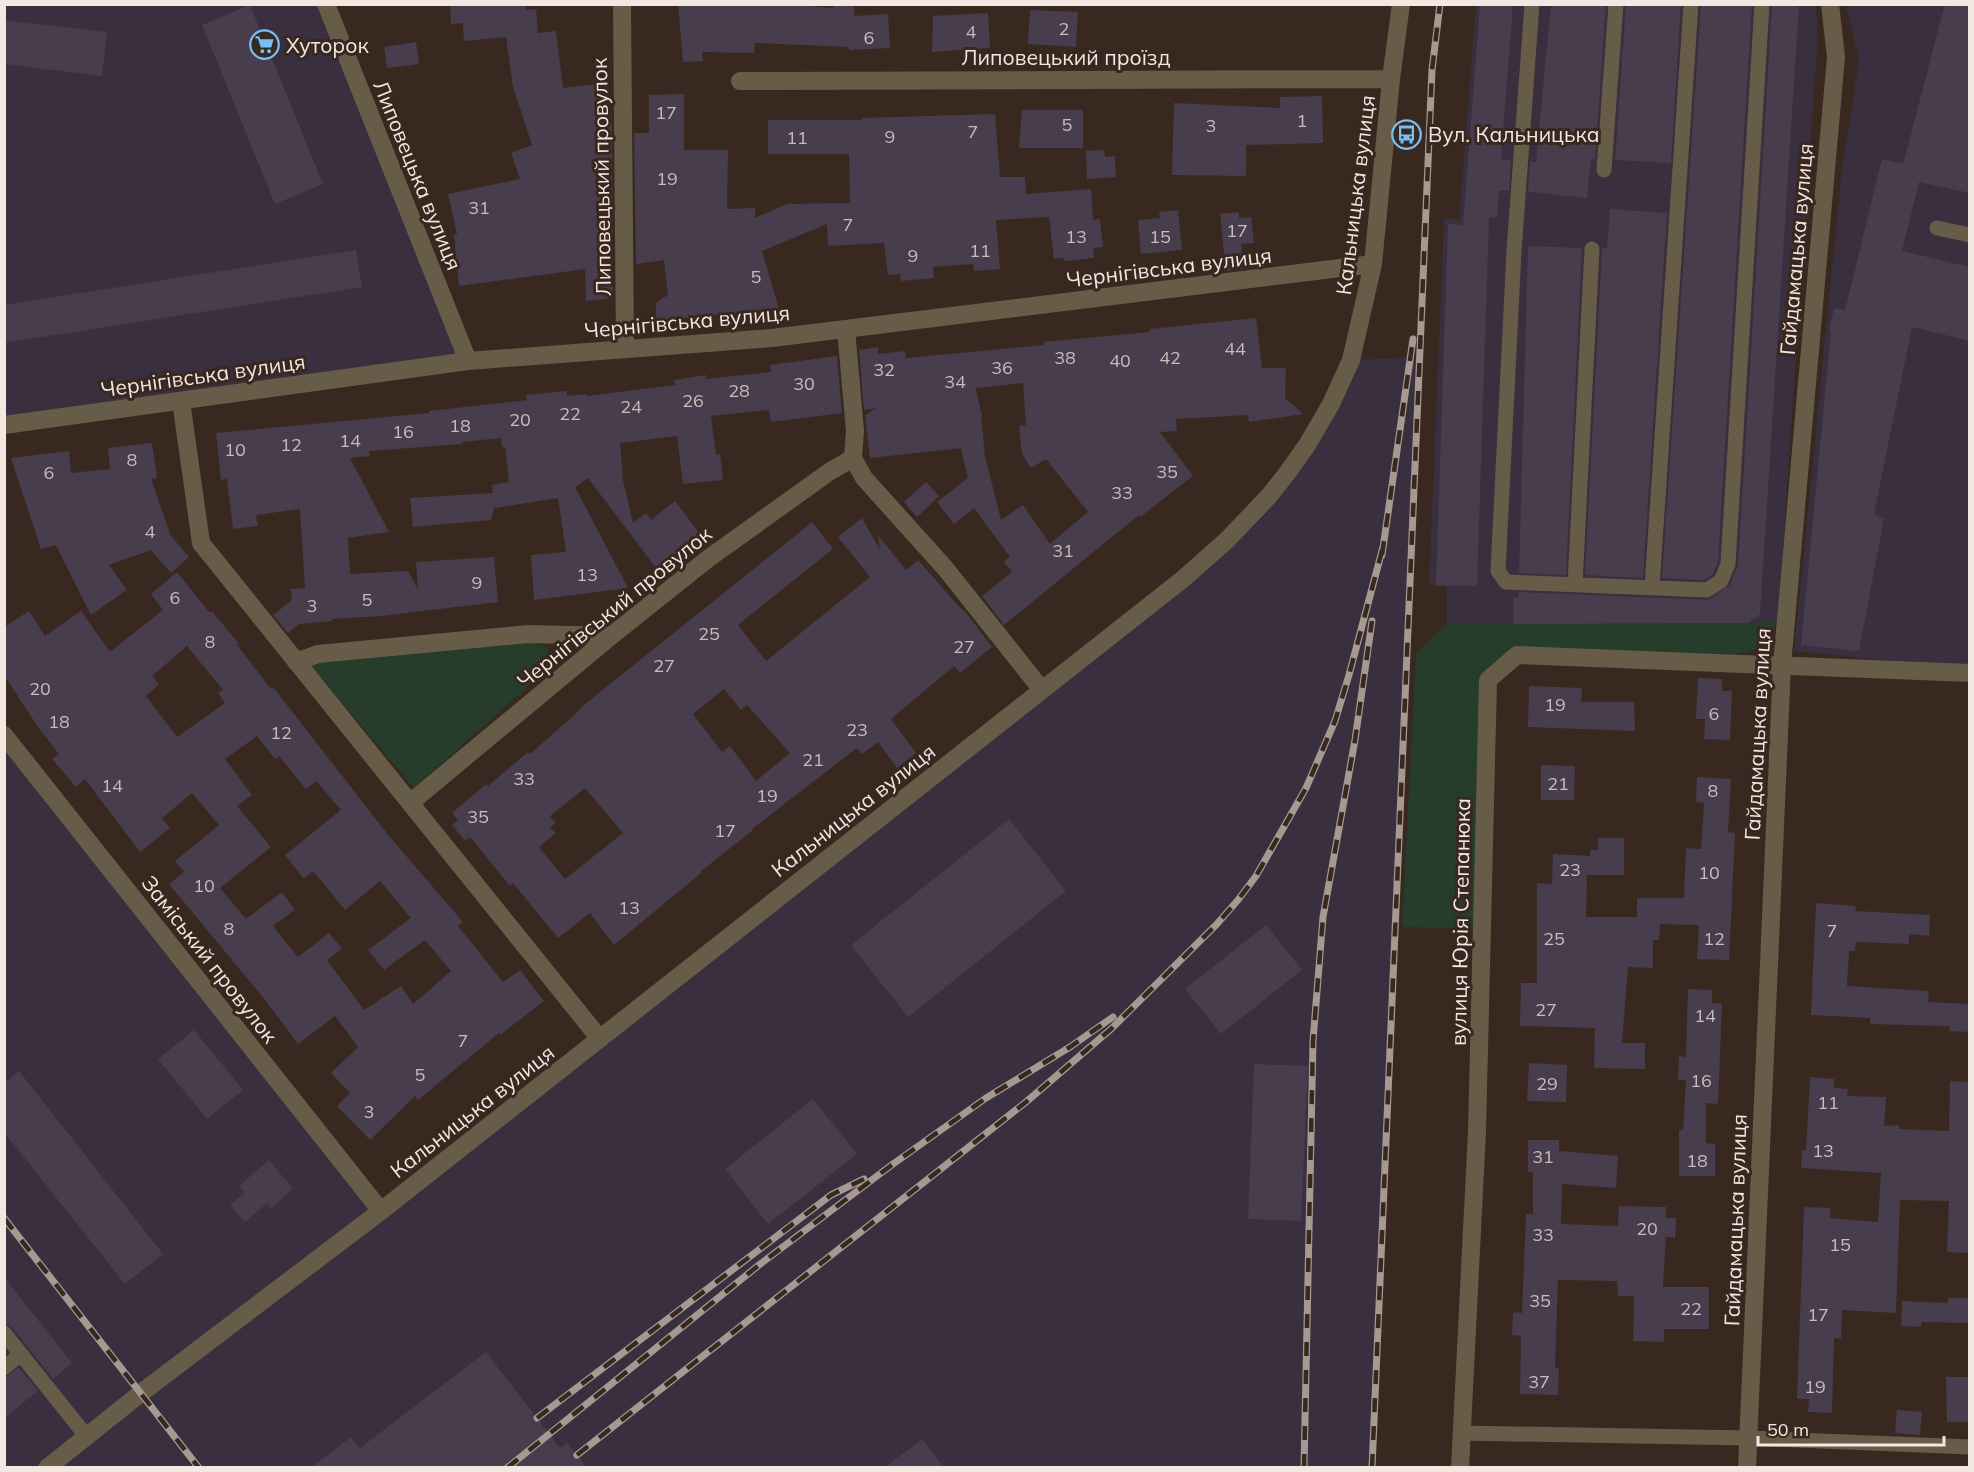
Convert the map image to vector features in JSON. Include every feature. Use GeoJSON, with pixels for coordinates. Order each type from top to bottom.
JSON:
{"type":"FeatureCollection","features":[{"type":"Feature","properties":{"kind":"street","name":"Липовецька вулиця"},"geometry":{"type":"LineString","coordinates":[[326,4],[468,361]]}},
{"type":"Feature","properties":{"kind":"street","name":"Липовецький провулок"},"geometry":{"type":"LineString","coordinates":[[621,4],[625,349]]}},
{"type":"Feature","properties":{"kind":"street","name":"Кальницька вулиця"},"geometry":{"type":"LineString","coordinates":[[47,1467],[381,1211],[600,1039],[1213,554],[1248,519],[1288,472],[1307,445],[1331,404],[1351,360],[1373,264],[1391,79],[1401,4]]}},
{"type":"Feature","properties":{"kind":"street","name":"Гайдамацька вулиця"},"geometry":{"type":"LineString","coordinates":[[1747,1467],[1782,665],[1836,57],[1830,4]]}},
{"type":"Feature","properties":{"kind":"street","name":"Липовецький проїзд"},"geometry":{"type":"LineString","coordinates":[[740,81],[1391,79]]}},
{"type":"Feature","properties":{"kind":"street","name":"Чернігівська вулиця"},"geometry":{"type":"LineString","coordinates":[[4,425],[468,361],[772,338],[1373,264]]}},
{"type":"Feature","properties":{"kind":"street"},"geometry":{"type":"LineString","coordinates":[[846,329],[855,431],[853,458],[864,478],[945,568],[1042,690]]}},
{"type":"Feature","properties":{"kind":"street"},"geometry":{"type":"LineString","coordinates":[[181,401],[201,543],[600,1039]]}},
{"type":"Feature","properties":{"kind":"street","name":"Чернігівський провулок"},"geometry":{"type":"LineString","coordinates":[[410,803],[611,636],[718,551],[829,472],[853,458]]}},
{"type":"Feature","properties":{"kind":"street"},"geometry":{"type":"LineString","coordinates":[[296,662],[318,654],[529,634],[611,636]]}},
{"type":"Feature","properties":{"kind":"street","name":"вулиця Юрія Степанюка"},"geometry":{"type":"LineString","coordinates":[[1460,1467],[1477,1131],[1488,680],[1516,655],[1970,674]]}},
{"type":"Feature","properties":{"kind":"street","name":"Заміський провулок"},"geometry":{"type":"LineString","coordinates":[[4,735],[381,1211]]}},
{"type":"Feature","properties":{"kind":"street"},"geometry":{"type":"LineString","coordinates":[[56,1467],[68,1451]]}},
{"type":"Feature","properties":{"kind":"lane"},"geometry":{"type":"LineString","coordinates":[[1532,4],[1514,251],[1498,571],[1506,582],[1707,590],[1721,581],[1728,564],[1762,4]]}},
{"type":"Feature","properties":{"kind":"lane"},"geometry":{"type":"LineString","coordinates":[[1604,170],[1616,4]]}},
{"type":"Feature","properties":{"kind":"lane"},"geometry":{"type":"LineString","coordinates":[[1652,587],[1691,4]]}},
{"type":"Feature","properties":{"kind":"lane"},"geometry":{"type":"LineString","coordinates":[[1937,228],[1970,235]]}},
{"type":"Feature","properties":{"kind":"lane"},"geometry":{"type":"LineString","coordinates":[[1575,584],[1592,249]]}},
{"type":"Feature","properties":{"kind":"lane"},"geometry":{"type":"LineString","coordinates":[[4,1333],[87,1437]]}},
{"type":"Feature","properties":{"kind":"lane"},"geometry":{"type":"LineString","coordinates":[[4,1368],[21,1354]]}},
{"type":"Feature","properties":{"kind":"lane"},"geometry":{"type":"LineString","coordinates":[[1461,1433],[1748,1438],[1970,1447]]}},
{"type":"Feature","properties":{"kind":"shaded area"},"geometry":{"type":"Polygon","coordinates":[[[4,5],[321,5],[464,358],[5,423],[4,5]]]}},
{"type":"Feature","properties":{"kind":"shaded area"},"geometry":{"type":"Polygon","coordinates":[[[1476,5],[1816,5],[1818,33],[1778,620],[1748,623],[1447,624],[1447,587],[1429,585],[1444,218],[1459,219],[1476,5]]]}},
{"type":"Feature","properties":{"kind":"shaded area"},"geometry":{"type":"Polygon","coordinates":[[[1846,5],[1969,5],[1969,669],[1794,651],[1842,169],[1859,60],[1846,5]]]}},
{"type":"Feature","properties":{"kind":"shaded area"},"geometry":{"type":"Polygon","coordinates":[[[1421,357],[1372,1467],[5,1467],[4,737],[381,1212],[1183,579],[1269,496],[1351,360],[1421,357]]]}},
{"type":"Feature","properties":{"kind":"green space"},"geometry":{"type":"Polygon","coordinates":[[[1778,620],[1765,642],[1749,652],[1730,654],[1516,650],[1483,677],[1475,929],[1402,927],[1416,654],[1447,624],[1748,623],[1778,620]]]}},
{"type":"Feature","properties":{"kind":"green space"},"geometry":{"type":"Polygon","coordinates":[[[526,640],[548,648],[553,664],[414,788],[310,665],[322,660],[526,640]]]}},
{"type":"Feature","properties":{"kind":"building"},"geometry":{"type":"Polygon","coordinates":[[[450,4],[526,4],[526,10],[536,9],[538,33],[556,31],[563,88],[607,83],[612,130],[613,298],[586,301],[585,269],[459,286],[454,235],[457,234],[448,194],[520,179],[511,153],[532,145],[513,87],[506,37],[464,41],[463,23],[451,24],[450,4]]]}},
{"type":"Feature","properties":{"kind":"building"},"geometry":{"type":"Polygon","coordinates":[[[678,4],[781,4],[833,8],[833,4],[854,4],[854,16],[888,14],[890,48],[849,50],[849,47],[755,43],[754,53],[702,52],[703,61],[683,62],[678,4]]]}},
{"type":"Feature","properties":{"kind":"building"},"geometry":{"type":"Polygon","coordinates":[[[1480,4],[1513,4],[1501,159],[1511,160],[1509,191],[1499,190],[1497,218],[1489,217],[1477,586],[1436,585],[1448,224],[1463,225],[1480,4]]]}},
{"type":"Feature","properties":{"kind":"building"},"geometry":{"type":"Polygon","coordinates":[[[1551,4],[1606,4],[1595,159],[1591,158],[1587,198],[1528,192],[1530,162],[1536,162],[1551,4]]]}},
{"type":"Feature","properties":{"kind":"building"},"geometry":{"type":"Polygon","coordinates":[[[1626,4],[1681,4],[1671,163],[1615,160],[1626,4]]]}},
{"type":"Feature","properties":{"kind":"building"},"geometry":{"type":"Polygon","coordinates":[[[1701,4],[1752,4],[1718,562],[1713,574],[1704,580],[1662,578],[1701,4]]]}},
{"type":"Feature","properties":{"kind":"building"},"geometry":{"type":"Polygon","coordinates":[[[1772,4],[1799,4],[1760,614],[1748,623],[1513,624],[1513,598],[1518,598],[1518,592],[1707,600],[1730,585],[1738,565],[1772,4]]]}},
{"type":"Feature","properties":{"kind":"building"},"geometry":{"type":"Polygon","coordinates":[[[1945,4],[1970,4],[1970,193],[1919,182],[1902,251],[1970,267],[1970,341],[1912,327],[1874,514],[1884,518],[1859,651],[1801,645],[1831,332],[1829,332],[1834,308],[1845,310],[1882,159],[1903,164],[1945,4]]]}},
{"type":"Feature","properties":{"kind":"building"},"geometry":{"type":"Polygon","coordinates":[[[250,5],[323,184],[275,204],[202,25],[250,5]]]}},
{"type":"Feature","properties":{"kind":"building"},"geometry":{"type":"Polygon","coordinates":[[[1030,10],[1078,12],[1076,47],[1028,44],[1030,10]]]}},
{"type":"Feature","properties":{"kind":"building"},"geometry":{"type":"Polygon","coordinates":[[[988,13],[990,48],[932,52],[933,16],[988,13]]]}},
{"type":"Feature","properties":{"kind":"building"},"geometry":{"type":"Polygon","coordinates":[[[4,20],[107,32],[102,76],[4,64],[4,20]]]}},
{"type":"Feature","properties":{"kind":"building"},"geometry":{"type":"Polygon","coordinates":[[[416,42],[419,64],[387,68],[384,47],[416,42]]]}},
{"type":"Feature","properties":{"kind":"building"},"geometry":{"type":"Polygon","coordinates":[[[684,94],[684,150],[728,150],[727,209],[755,208],[755,218],[787,204],[850,203],[849,154],[768,154],[768,120],[862,120],[862,118],[995,114],[1000,177],[1025,177],[1026,194],[1091,189],[1093,220],[1100,219],[1103,247],[1093,248],[1094,258],[1065,261],[1064,258],[1054,259],[1049,217],[996,220],[1000,269],[974,271],[973,264],[933,267],[934,278],[901,281],[900,274],[888,275],[884,243],[828,246],[827,224],[762,251],[779,309],[656,321],[656,303],[668,295],[664,260],[636,264],[634,133],[649,133],[649,95],[684,94]]]}},
{"type":"Feature","properties":{"kind":"building"},"geometry":{"type":"Polygon","coordinates":[[[1322,96],[1323,143],[1246,145],[1246,176],[1172,175],[1174,103],[1280,108],[1280,97],[1322,96]]]}},
{"type":"Feature","properties":{"kind":"building"},"geometry":{"type":"Polygon","coordinates":[[[1022,110],[1083,110],[1083,148],[1019,148],[1022,110]]]}},
{"type":"Feature","properties":{"kind":"building"},"geometry":{"type":"Polygon","coordinates":[[[1104,150],[1105,157],[1115,156],[1116,177],[1087,179],[1086,151],[1104,150]]]}},
{"type":"Feature","properties":{"kind":"building"},"geometry":{"type":"Polygon","coordinates":[[[1610,209],[1667,213],[1643,578],[1585,575],[1602,248],[1607,248],[1610,209]]]}},
{"type":"Feature","properties":{"kind":"building"},"geometry":{"type":"Polygon","coordinates":[[[1178,210],[1182,250],[1141,254],[1138,220],[1160,218],[1159,212],[1178,210]]]}},
{"type":"Feature","properties":{"kind":"building"},"geometry":{"type":"Polygon","coordinates":[[[1239,212],[1239,218],[1251,217],[1254,243],[1241,244],[1243,269],[1226,271],[1220,214],[1239,212]]]}},
{"type":"Feature","properties":{"kind":"building"},"geometry":{"type":"Polygon","coordinates":[[[1528,246],[1582,248],[1566,575],[1519,573],[1528,246]]]}},
{"type":"Feature","properties":{"kind":"building"},"geometry":{"type":"Polygon","coordinates":[[[356,250],[362,287],[4,343],[4,305],[356,250]]]}},
{"type":"Feature","properties":{"kind":"building"},"geometry":{"type":"Polygon","coordinates":[[[1256,318],[1262,368],[1286,368],[1285,398],[1303,414],[1249,422],[1248,415],[1176,419],[1177,431],[1160,432],[1193,476],[1140,517],[1139,515],[1004,625],[982,596],[1012,572],[1004,562],[1010,557],[974,508],[954,524],[937,502],[968,478],[961,449],[963,448],[870,458],[865,415],[877,408],[864,410],[859,350],[878,347],[878,354],[905,351],[906,358],[1044,345],[1043,342],[1150,332],[1150,329],[1256,318]],[[1023,383],[976,388],[975,386],[982,416],[985,456],[1001,520],[1023,505],[1050,544],[1088,512],[1046,459],[1031,468],[1022,454],[1019,426],[1026,425],[1023,383]]]}},
{"type":"Feature","properties":{"kind":"building"},"geometry":{"type":"Polygon","coordinates":[[[837,356],[842,413],[771,422],[769,410],[711,416],[716,455],[720,454],[723,480],[683,484],[677,436],[620,443],[623,480],[633,523],[646,513],[651,520],[675,501],[703,538],[659,572],[588,478],[575,487],[628,588],[534,600],[531,555],[566,552],[558,498],[495,508],[495,504],[491,520],[413,527],[410,498],[493,493],[492,485],[509,482],[505,447],[502,447],[501,438],[462,442],[462,444],[369,451],[370,456],[350,458],[389,532],[348,538],[350,574],[408,571],[418,590],[416,562],[494,557],[498,602],[381,616],[332,619],[332,621],[299,624],[288,633],[273,615],[292,600],[291,589],[305,588],[300,509],[256,515],[258,526],[233,529],[227,479],[221,480],[216,433],[429,413],[429,411],[527,400],[526,395],[567,391],[567,396],[587,394],[587,396],[675,385],[674,380],[706,375],[706,379],[771,372],[770,365],[837,356]]]}},
{"type":"Feature","properties":{"kind":"building"},"geometry":{"type":"Polygon","coordinates":[[[152,443],[157,478],[151,479],[171,536],[189,557],[171,573],[151,550],[109,565],[127,590],[91,615],[56,545],[41,549],[11,458],[69,451],[71,473],[110,469],[108,448],[152,443]]]}},
{"type":"Feature","properties":{"kind":"building"},"geometry":{"type":"Polygon","coordinates":[[[926,482],[939,496],[917,517],[904,502],[926,482]]]}},
{"type":"Feature","properties":{"kind":"building"},"geometry":{"type":"Polygon","coordinates":[[[862,518],[880,550],[878,535],[906,570],[918,560],[964,610],[992,647],[960,673],[954,666],[891,719],[916,753],[897,768],[878,742],[862,754],[857,748],[752,829],[614,945],[590,913],[558,938],[513,883],[510,886],[470,837],[465,841],[452,825],[458,820],[452,813],[528,752],[530,754],[579,709],[812,522],[833,549],[738,625],[766,661],[870,577],[838,537],[862,518]],[[724,689],[693,714],[722,752],[730,746],[756,781],[790,753],[747,705],[741,710],[724,689]],[[585,788],[550,816],[556,823],[550,827],[556,833],[539,847],[565,879],[623,833],[585,788]]]}},
{"type":"Feature","properties":{"kind":"building"},"geometry":{"type":"Polygon","coordinates":[[[177,572],[239,644],[237,645],[271,689],[273,687],[389,836],[463,922],[458,926],[503,982],[520,970],[544,1001],[500,1035],[499,1033],[418,1100],[415,1096],[370,1140],[337,1106],[350,1093],[331,1073],[358,1047],[335,1016],[298,1044],[266,1001],[169,884],[184,872],[175,861],[219,825],[192,793],[162,818],[170,828],[140,852],[85,779],[76,787],[52,759],[59,754],[38,727],[4,675],[4,627],[29,611],[45,636],[81,611],[110,652],[163,610],[151,594],[177,572]],[[187,646],[152,676],[159,684],[146,696],[177,737],[225,703],[218,693],[223,690],[187,646]],[[257,736],[225,759],[252,795],[237,806],[271,847],[220,888],[246,919],[282,892],[295,910],[273,926],[298,957],[329,933],[342,949],[327,960],[364,1010],[401,986],[413,1004],[451,971],[425,940],[384,970],[368,950],[411,918],[380,881],[345,910],[313,871],[304,879],[285,855],[341,810],[316,781],[306,789],[279,756],[275,759],[257,736]]]}},
{"type":"Feature","properties":{"kind":"building"},"geometry":{"type":"Polygon","coordinates":[[[1698,678],[1722,679],[1722,691],[1732,691],[1730,740],[1704,739],[1705,719],[1696,719],[1698,678]]]}},
{"type":"Feature","properties":{"kind":"building"},"geometry":{"type":"Polygon","coordinates":[[[1529,686],[1582,688],[1581,702],[1634,702],[1635,731],[1528,727],[1529,686]]]}},
{"type":"Feature","properties":{"kind":"building"},"geometry":{"type":"Polygon","coordinates":[[[1541,765],[1575,766],[1574,800],[1541,800],[1541,765]]]}},
{"type":"Feature","properties":{"kind":"building"},"geometry":{"type":"Polygon","coordinates":[[[1697,777],[1731,779],[1728,832],[1735,833],[1729,960],[1697,959],[1699,925],[1660,924],[1659,940],[1653,940],[1653,968],[1628,967],[1622,1043],[1645,1043],[1645,1069],[1594,1068],[1595,1028],[1520,1026],[1521,983],[1537,983],[1537,883],[1552,884],[1553,854],[1590,856],[1590,850],[1598,850],[1598,838],[1624,838],[1624,875],[1587,875],[1586,917],[1637,917],[1637,898],[1684,898],[1686,848],[1701,849],[1704,803],[1696,802],[1697,777]]]}},
{"type":"Feature","properties":{"kind":"building"},"geometry":{"type":"Polygon","coordinates":[[[1009,819],[1066,891],[908,1017],[851,945],[1009,819]]]}},
{"type":"Feature","properties":{"kind":"building"},"geometry":{"type":"Polygon","coordinates":[[[1816,903],[1856,906],[1855,911],[1930,915],[1929,936],[1909,934],[1909,944],[1856,942],[1855,951],[1849,951],[1847,986],[1929,991],[1928,1002],[1970,1004],[1970,1032],[1949,1031],[1950,1026],[1870,1024],[1870,1018],[1811,1015],[1816,903]]]}},
{"type":"Feature","properties":{"kind":"building"},"geometry":{"type":"Polygon","coordinates":[[[1266,925],[1302,970],[1221,1034],[1185,989],[1266,925]]]}},
{"type":"Feature","properties":{"kind":"building"},"geometry":{"type":"Polygon","coordinates":[[[1688,989],[1712,990],[1712,1003],[1722,1004],[1718,1104],[1706,1103],[1706,1143],[1715,1144],[1715,1176],[1679,1176],[1679,1130],[1683,1130],[1686,1080],[1678,1080],[1679,1056],[1686,1057],[1688,989]]]}},
{"type":"Feature","properties":{"kind":"building"},"geometry":{"type":"Polygon","coordinates":[[[194,1030],[243,1090],[207,1119],[158,1059],[194,1030]]]}},
{"type":"Feature","properties":{"kind":"building"},"geometry":{"type":"Polygon","coordinates":[[[1529,1063],[1567,1065],[1566,1102],[1527,1101],[1529,1063]]]}},
{"type":"Feature","properties":{"kind":"building"},"geometry":{"type":"Polygon","coordinates":[[[1254,1064],[1308,1066],[1301,1221],[1248,1219],[1254,1064]]]}},
{"type":"Feature","properties":{"kind":"building"},"geometry":{"type":"Polygon","coordinates":[[[19,1071],[163,1254],[125,1284],[4,1132],[4,1083],[19,1071]]]}},
{"type":"Feature","properties":{"kind":"building"},"geometry":{"type":"Polygon","coordinates":[[[1810,1077],[1834,1079],[1834,1088],[1848,1089],[1847,1096],[1886,1097],[1884,1126],[1899,1125],[1899,1129],[1949,1131],[1950,1081],[1970,1082],[1970,1253],[1947,1252],[1949,1201],[1900,1200],[1896,1313],[1842,1310],[1841,1339],[1834,1338],[1832,1413],[1808,1412],[1809,1399],[1797,1399],[1804,1207],[1830,1208],[1830,1218],[1878,1222],[1881,1173],[1801,1168],[1802,1150],[1806,1150],[1810,1077]]]}},
{"type":"Feature","properties":{"kind":"building"},"geometry":{"type":"Polygon","coordinates":[[[813,1099],[857,1154],[768,1224],[725,1169],[813,1099]]]}},
{"type":"Feature","properties":{"kind":"building"},"geometry":{"type":"Polygon","coordinates":[[[1528,1140],[1559,1140],[1559,1151],[1618,1156],[1616,1188],[1562,1184],[1561,1224],[1618,1226],[1619,1206],[1666,1207],[1666,1218],[1676,1218],[1675,1238],[1666,1237],[1663,1287],[1709,1287],[1709,1329],[1664,1329],[1664,1342],[1633,1341],[1634,1296],[1618,1296],[1617,1281],[1558,1280],[1555,1368],[1559,1368],[1558,1395],[1520,1394],[1521,1336],[1512,1335],[1513,1312],[1522,1313],[1526,1214],[1533,1214],[1533,1172],[1528,1172],[1528,1140]]]}},
{"type":"Feature","properties":{"kind":"building"},"geometry":{"type":"Polygon","coordinates":[[[269,1160],[293,1189],[271,1208],[267,1203],[245,1222],[230,1205],[245,1192],[239,1186],[269,1160]]]}},
{"type":"Feature","properties":{"kind":"building"},"geometry":{"type":"Polygon","coordinates":[[[4,1277],[72,1363],[53,1379],[12,1327],[4,1323],[4,1277]]]}},
{"type":"Feature","properties":{"kind":"building"},"geometry":{"type":"Polygon","coordinates":[[[1948,1298],[1970,1298],[1970,1323],[1921,1322],[1921,1327],[1901,1326],[1902,1301],[1948,1303],[1948,1298]]]}},
{"type":"Feature","properties":{"kind":"building"},"geometry":{"type":"Polygon","coordinates":[[[486,1352],[560,1448],[567,1443],[587,1467],[311,1467],[351,1437],[360,1448],[486,1352]]]}},
{"type":"Feature","properties":{"kind":"building"},"geometry":{"type":"Polygon","coordinates":[[[19,1368],[38,1391],[4,1418],[4,1378],[19,1368]]]}},
{"type":"Feature","properties":{"kind":"building"},"geometry":{"type":"Polygon","coordinates":[[[1946,1377],[1970,1377],[1970,1422],[1947,1422],[1946,1377]]]}},
{"type":"Feature","properties":{"kind":"building"},"geometry":{"type":"Polygon","coordinates":[[[1897,1410],[1922,1412],[1920,1435],[1895,1433],[1897,1410]]]}},
{"type":"Feature","properties":{"kind":"building"},"geometry":{"type":"Polygon","coordinates":[[[922,1439],[944,1467],[885,1467],[922,1439]]]}},
{"type":"Feature","properties":{"kind":"railway"},"geometry":{"type":"LineString","coordinates":[[1372,1468],[1432,70],[1440,4]]}},
{"type":"Feature","properties":{"kind":"railway"},"geometry":{"type":"LineString","coordinates":[[1382,555],[1413,339]]}},
{"type":"Feature","properties":{"kind":"railway"},"geometry":{"type":"LineString","coordinates":[[577,1455],[1026,1102],[1111,1029],[1216,925],[1256,876],[1306,788],[1335,721],[1383,547]]}},
{"type":"Feature","properties":{"kind":"railway"},"geometry":{"type":"LineString","coordinates":[[1304,1468],[1313,1041],[1323,917],[1355,740],[1372,621]]}},
{"type":"Feature","properties":{"kind":"railway"},"geometry":{"type":"LineString","coordinates":[[507,1468],[759,1265],[893,1164],[986,1098],[1070,1047],[1113,1017]]}},
{"type":"Feature","properties":{"kind":"railway"},"geometry":{"type":"LineString","coordinates":[[537,1418],[831,1195],[864,1179]]}},
{"type":"Feature","properties":{"kind":"railway"},"geometry":{"type":"LineString","coordinates":[[4,1218],[199,1468]]}},
{"type":"Feature","properties":{"kind":"place","name":"Хуторок"},"geometry":{"type":"Point","coordinates":[265,45]}},
{"type":"Feature","properties":{"kind":"place","name":"Вул. Кальницька"},"geometry":{"type":"Point","coordinates":[1407,134]}}]}
